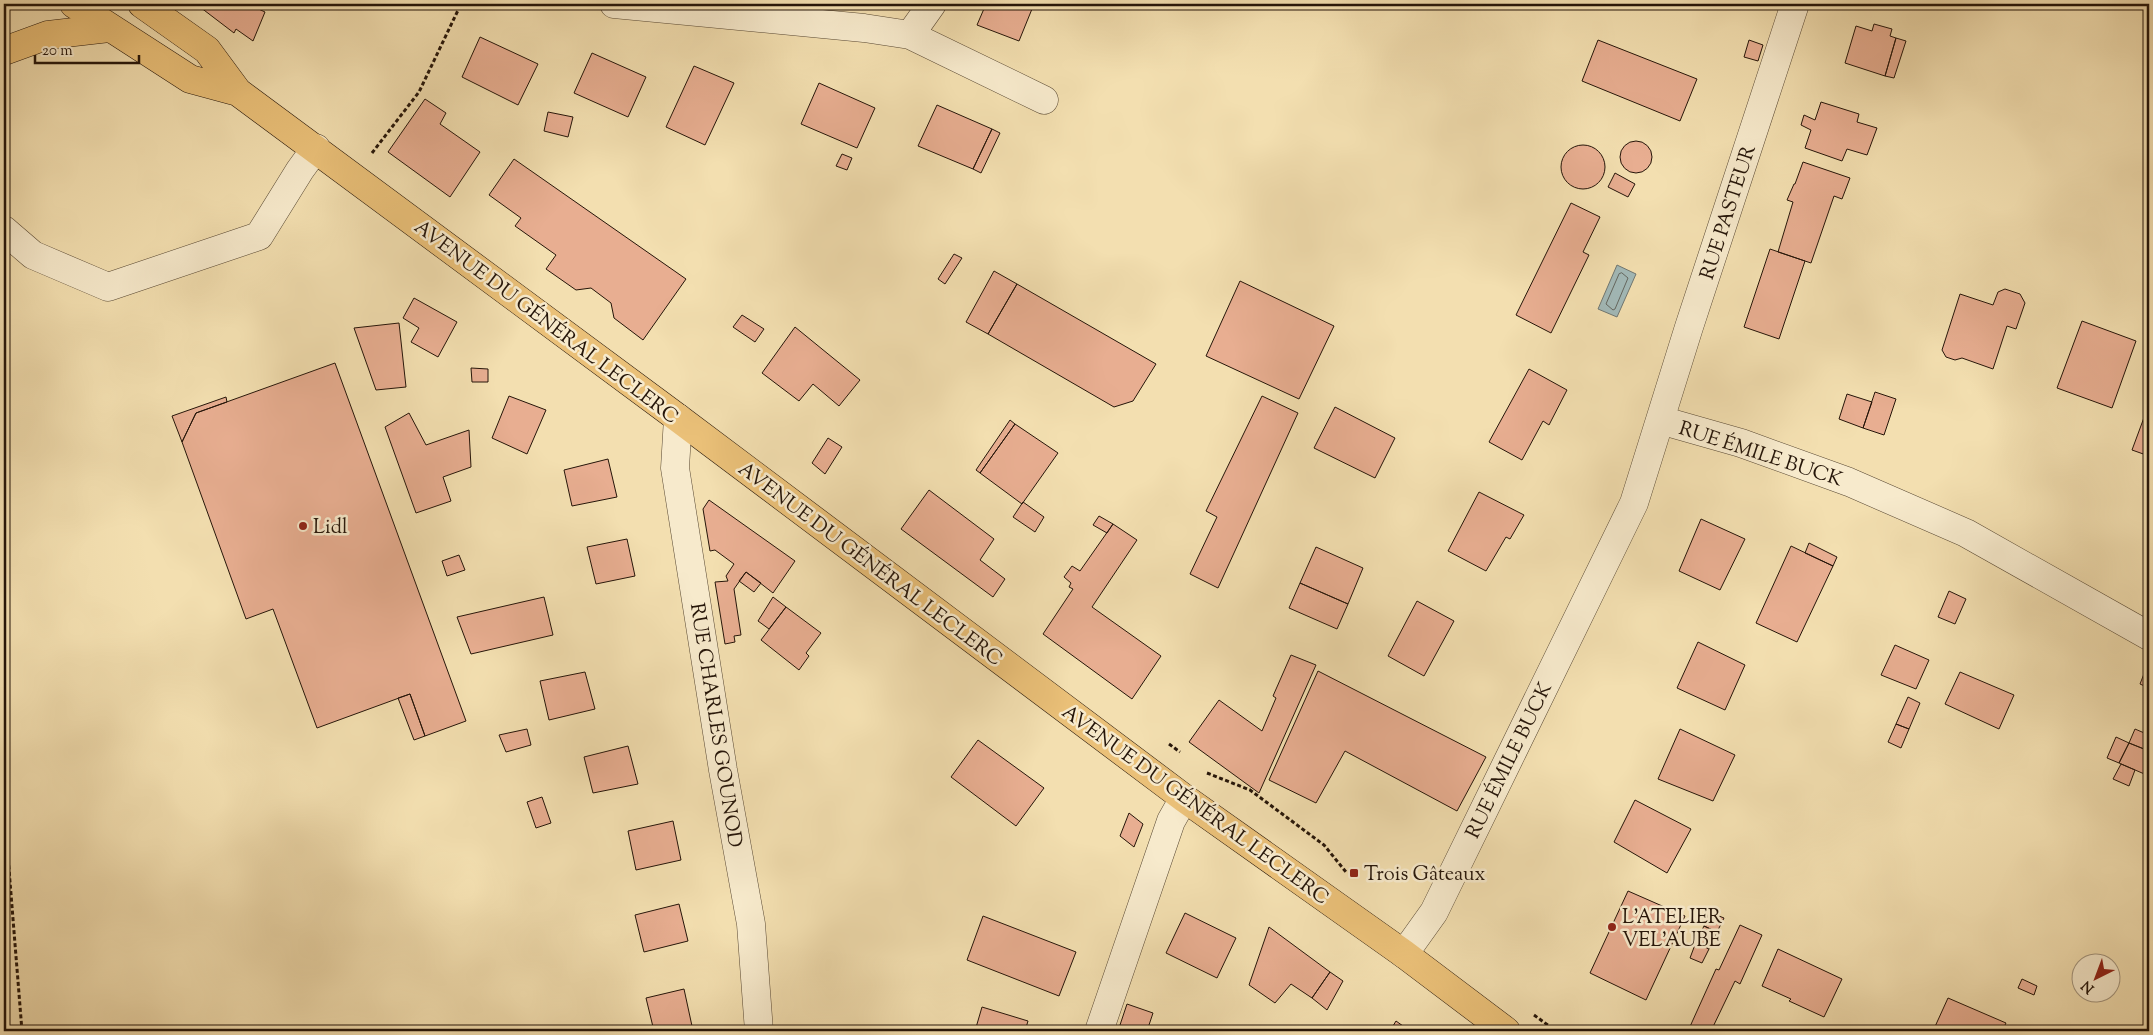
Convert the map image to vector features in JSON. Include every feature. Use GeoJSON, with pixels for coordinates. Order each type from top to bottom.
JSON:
{"type":"FeatureCollection","features":[{"type":"Feature","properties":{"kind":"main road","name":"AVENUE DU GÉNÉRAL LECLERC"},"geometry":{"type":"LineString","coordinates":[[74,4],[190,79],[238,92]]}},
{"type":"Feature","properties":{"kind":"main road","name":"AVENUE DU GÉNÉRAL LECLERC"},"geometry":{"type":"LineString","coordinates":[[142,4],[207,50],[238,92],[678,418],[1184,798],[1404,954],[1506,1031]]}},
{"type":"Feature","properties":{"kind":"main road"},"geometry":{"type":"LineString","coordinates":[[4,52],[48,35],[109,28]]}},
{"type":"Feature","properties":{"kind":"street"},"geometry":{"type":"LineString","coordinates":[[614,4],[864,28],[910,35],[1044,100]]}},
{"type":"Feature","properties":{"kind":"street"},"geometry":{"type":"LineString","coordinates":[[910,35],[932,4]]}},
{"type":"Feature","properties":{"kind":"street","name":"RUE PASTEUR"},"geometry":{"type":"LineString","coordinates":[[1660,420],[1795,4]]}},
{"type":"Feature","properties":{"kind":"street"},"geometry":{"type":"LineString","coordinates":[[6,233],[33,255],[108,287],[259,236],[316,148]]}},
{"type":"Feature","properties":{"kind":"street","name":"RUE CHARLES GOUNOD"},"geometry":{"type":"LineString","coordinates":[[678,418],[675,468],[723,770],[751,924],[759,1031]]}},
{"type":"Feature","properties":{"kind":"street","name":"RUE ÉMILE BUCK"},"geometry":{"type":"LineString","coordinates":[[1404,954],[1434,912],[1634,503],[1660,420],[1741,443],[1849,482],[1966,533],[2149,636]]}},
{"type":"Feature","properties":{"kind":"street"},"geometry":{"type":"LineString","coordinates":[[1099,1031],[1171,821],[1184,798]]}},
{"type":"Feature","properties":{"kind":"path"},"geometry":{"type":"LineString","coordinates":[[354,178],[419,92],[461,4]]}},
{"type":"Feature","properties":{"kind":"path"},"geometry":{"type":"LineString","coordinates":[[4,534],[6,233]]}},
{"type":"Feature","properties":{"kind":"path"},"geometry":{"type":"LineString","coordinates":[[4,807],[22,1031]]}},
{"type":"Feature","properties":{"kind":"water"},"geometry":{"type":"Polygon","coordinates":[[[1617,265],[1636,274],[1617,317],[1598,309],[1617,265]]]}},
{"type":"Feature","properties":{"kind":"building"},"geometry":{"type":"Polygon","coordinates":[[[196,4],[248,4],[265,12],[253,41],[236,29],[234,33],[196,4]]]}},
{"type":"Feature","properties":{"kind":"building"},"geometry":{"type":"Polygon","coordinates":[[[986,4],[1034,4],[1019,41],[977,25],[986,4]]]}},
{"type":"Feature","properties":{"kind":"building"},"geometry":{"type":"Polygon","coordinates":[[[1874,24],[1892,29],[1890,36],[1896,38],[1885,76],[1845,63],[1856,26],[1872,31],[1874,24]]]}},
{"type":"Feature","properties":{"kind":"building"},"geometry":{"type":"Polygon","coordinates":[[[480,37],[538,64],[518,105],[462,77],[480,37]]]}},
{"type":"Feature","properties":{"kind":"building"},"geometry":{"type":"Polygon","coordinates":[[[1896,38],[1906,41],[1894,78],[1885,76],[1896,38]]]}},
{"type":"Feature","properties":{"kind":"building"},"geometry":{"type":"Polygon","coordinates":[[[1598,40],[1697,79],[1680,121],[1582,81],[1598,40]]]}},
{"type":"Feature","properties":{"kind":"building"},"geometry":{"type":"Polygon","coordinates":[[[1749,40],[1763,45],[1758,61],[1744,57],[1749,40]]]}},
{"type":"Feature","properties":{"kind":"building"},"geometry":{"type":"Polygon","coordinates":[[[592,53],[646,77],[628,117],[574,93],[592,53]]]}},
{"type":"Feature","properties":{"kind":"building"},"geometry":{"type":"Polygon","coordinates":[[[694,66],[734,83],[705,145],[666,127],[694,66]]]}},
{"type":"Feature","properties":{"kind":"building"},"geometry":{"type":"Polygon","coordinates":[[[819,83],[875,108],[857,148],[801,124],[819,83]]]}},
{"type":"Feature","properties":{"kind":"building"},"geometry":{"type":"Polygon","coordinates":[[[425,99],[446,113],[440,124],[480,152],[450,197],[388,152],[425,99]]]}},
{"type":"Feature","properties":{"kind":"building"},"geometry":{"type":"Polygon","coordinates":[[[1821,102],[1859,114],[1857,122],[1877,128],[1867,155],[1847,149],[1842,161],[1805,148],[1811,130],[1801,125],[1804,115],[1815,120],[1821,102]]]}},
{"type":"Feature","properties":{"kind":"building"},"geometry":{"type":"Polygon","coordinates":[[[937,105],[992,129],[973,169],[918,146],[937,105]]]}},
{"type":"Feature","properties":{"kind":"building"},"geometry":{"type":"Polygon","coordinates":[[[548,112],[573,117],[568,137],[544,131],[548,112]]]}},
{"type":"Feature","properties":{"kind":"building"},"geometry":{"type":"Polygon","coordinates":[[[992,129],[1000,133],[981,173],[973,169],[992,129]]]}},
{"type":"Feature","properties":{"kind":"building"},"geometry":{"type":"Polygon","coordinates":[[[1636,141],[1648,145],[1652,157],[1648,169],[1636,173],[1624,169],[1620,157],[1624,145],[1636,141]]]}},
{"type":"Feature","properties":{"kind":"building"},"geometry":{"type":"Polygon","coordinates":[[[1579,145],[1587,145],[1599,151],[1605,167],[1599,183],[1587,189],[1579,189],[1567,183],[1561,171],[1561,163],[1567,151],[1579,145]]]}},
{"type":"Feature","properties":{"kind":"building"},"geometry":{"type":"Polygon","coordinates":[[[842,154],[852,158],[847,170],[836,166],[842,154]]]}},
{"type":"Feature","properties":{"kind":"building"},"geometry":{"type":"Polygon","coordinates":[[[514,159],[686,279],[643,340],[614,318],[611,303],[591,288],[576,290],[546,269],[556,255],[515,226],[521,218],[489,195],[514,159]]]}},
{"type":"Feature","properties":{"kind":"building"},"geometry":{"type":"Polygon","coordinates":[[[1803,162],[1850,178],[1842,199],[1834,196],[1811,263],[1778,252],[1793,202],[1787,200],[1803,162]]]}},
{"type":"Feature","properties":{"kind":"building"},"geometry":{"type":"Polygon","coordinates":[[[1615,173],[1635,184],[1628,197],[1608,187],[1615,173]]]}},
{"type":"Feature","properties":{"kind":"building"},"geometry":{"type":"Polygon","coordinates":[[[1571,203],[1600,217],[1583,252],[1589,255],[1551,333],[1516,315],[1571,203]]]}},
{"type":"Feature","properties":{"kind":"building"},"geometry":{"type":"Polygon","coordinates":[[[1770,249],[1805,261],[1779,339],[1744,327],[1770,249]]]}},
{"type":"Feature","properties":{"kind":"building"},"geometry":{"type":"Polygon","coordinates":[[[954,254],[962,258],[945,284],[938,279],[954,254]]]}},
{"type":"Feature","properties":{"kind":"building"},"geometry":{"type":"Polygon","coordinates":[[[994,271],[1017,284],[988,334],[966,322],[994,271]]]}},
{"type":"Feature","properties":{"kind":"building"},"geometry":{"type":"Polygon","coordinates":[[[1240,281],[1334,326],[1299,399],[1206,356],[1240,281]]]}},
{"type":"Feature","properties":{"kind":"building"},"geometry":{"type":"Polygon","coordinates":[[[1017,284],[1156,364],[1133,401],[1114,407],[988,334],[1017,284]]]}},
{"type":"Feature","properties":{"kind":"building"},"geometry":{"type":"Polygon","coordinates":[[[2005,289],[2020,294],[2025,303],[2016,329],[2007,326],[1993,369],[1962,358],[1955,360],[1946,357],[1942,350],[1960,294],[1993,305],[1998,292],[2005,289]]]}},
{"type":"Feature","properties":{"kind":"building"},"geometry":{"type":"Polygon","coordinates":[[[414,298],[457,322],[438,357],[411,342],[419,328],[403,318],[414,298]]]}},
{"type":"Feature","properties":{"kind":"building"},"geometry":{"type":"Polygon","coordinates":[[[742,315],[764,329],[755,342],[733,327],[742,315]]]}},
{"type":"Feature","properties":{"kind":"building"},"geometry":{"type":"Polygon","coordinates":[[[2082,321],[2136,341],[2112,408],[2057,388],[2082,321]]]}},
{"type":"Feature","properties":{"kind":"building"},"geometry":{"type":"Polygon","coordinates":[[[399,323],[406,387],[376,390],[354,328],[399,323]]]}},
{"type":"Feature","properties":{"kind":"building"},"geometry":{"type":"Polygon","coordinates":[[[795,327],[860,380],[839,406],[813,384],[799,401],[762,373],[795,327]]]}},
{"type":"Feature","properties":{"kind":"building","name":"Lidl"},"geometry":{"type":"Polygon","coordinates":[[[335,363],[466,721],[425,736],[410,694],[317,728],[273,609],[246,619],[182,442],[196,413],[335,363]]]}},
{"type":"Feature","properties":{"kind":"building"},"geometry":{"type":"Polygon","coordinates":[[[471,368],[488,369],[488,382],[472,382],[471,368]]]}},
{"type":"Feature","properties":{"kind":"building"},"geometry":{"type":"Polygon","coordinates":[[[1529,369],[1567,390],[1549,425],[1543,421],[1522,460],[1489,442],[1529,369]]]}},
{"type":"Feature","properties":{"kind":"building"},"geometry":{"type":"Polygon","coordinates":[[[1875,392],[1896,399],[1884,435],[1863,428],[1875,392]]]}},
{"type":"Feature","properties":{"kind":"building"},"geometry":{"type":"Polygon","coordinates":[[[1847,394],[1872,402],[1863,428],[1839,419],[1847,394]]]}},
{"type":"Feature","properties":{"kind":"building"},"geometry":{"type":"Polygon","coordinates":[[[509,396],[546,410],[527,454],[492,438],[509,396]]]}},
{"type":"Feature","properties":{"kind":"building"},"geometry":{"type":"Polygon","coordinates":[[[1262,396],[1298,413],[1218,588],[1190,574],[1217,517],[1206,511],[1262,396]]]}},
{"type":"Feature","properties":{"kind":"building"},"geometry":{"type":"Polygon","coordinates":[[[226,397],[227,402],[196,413],[182,442],[172,416],[226,397]]]}},
{"type":"Feature","properties":{"kind":"building"},"geometry":{"type":"Polygon","coordinates":[[[2149,404],[2149,456],[2132,450],[2149,404]]]}},
{"type":"Feature","properties":{"kind":"building"},"geometry":{"type":"Polygon","coordinates":[[[1335,407],[1395,438],[1375,478],[1314,448],[1335,407]]]}},
{"type":"Feature","properties":{"kind":"building"},"geometry":{"type":"Polygon","coordinates":[[[409,413],[426,445],[469,430],[471,467],[443,477],[451,501],[416,513],[385,427],[409,413]]]}},
{"type":"Feature","properties":{"kind":"building"},"geometry":{"type":"Polygon","coordinates":[[[1010,420],[1015,424],[980,473],[976,470],[1010,420]]]}},
{"type":"Feature","properties":{"kind":"building"},"geometry":{"type":"Polygon","coordinates":[[[1015,424],[1058,453],[1022,504],[980,473],[1015,424]]]}},
{"type":"Feature","properties":{"kind":"building"},"geometry":{"type":"Polygon","coordinates":[[[828,438],[842,447],[825,474],[812,463],[828,438]]]}},
{"type":"Feature","properties":{"kind":"building"},"geometry":{"type":"Polygon","coordinates":[[[608,459],[617,497],[572,506],[564,470],[608,459]]]}},
{"type":"Feature","properties":{"kind":"building"},"geometry":{"type":"Polygon","coordinates":[[[929,490],[994,539],[980,560],[1005,579],[993,597],[901,529],[929,490]]]}},
{"type":"Feature","properties":{"kind":"building"},"geometry":{"type":"Polygon","coordinates":[[[1479,492],[1524,515],[1510,539],[1506,537],[1486,571],[1448,551],[1479,492]]]}},
{"type":"Feature","properties":{"kind":"building"},"geometry":{"type":"Polygon","coordinates":[[[709,500],[795,561],[773,593],[746,572],[734,589],[741,635],[734,636],[735,642],[725,644],[715,582],[728,581],[726,576],[734,564],[715,550],[710,551],[703,509],[709,500]]]}},
{"type":"Feature","properties":{"kind":"building"},"geometry":{"type":"Polygon","coordinates":[[[1023,502],[1044,517],[1035,532],[1013,517],[1023,502]]]}},
{"type":"Feature","properties":{"kind":"building"},"geometry":{"type":"Polygon","coordinates":[[[1099,516],[1113,524],[1107,533],[1093,525],[1099,516]]]}},
{"type":"Feature","properties":{"kind":"building"},"geometry":{"type":"Polygon","coordinates":[[[1701,519],[1745,539],[1720,590],[1679,571],[1701,519]]]}},
{"type":"Feature","properties":{"kind":"building"},"geometry":{"type":"Polygon","coordinates":[[[1113,524],[1137,540],[1092,607],[1161,656],[1132,699],[1043,634],[1073,589],[1069,587],[1071,583],[1064,577],[1072,566],[1080,571],[1113,524]]]}},
{"type":"Feature","properties":{"kind":"building"},"geometry":{"type":"Polygon","coordinates":[[[627,539],[635,576],[596,584],[587,547],[627,539]]]}},
{"type":"Feature","properties":{"kind":"building"},"geometry":{"type":"Polygon","coordinates":[[[1809,543],[1837,557],[1833,566],[1805,553],[1809,543]]]}},
{"type":"Feature","properties":{"kind":"building"},"geometry":{"type":"Polygon","coordinates":[[[1791,546],[1833,566],[1797,642],[1756,623],[1791,546]]]}},
{"type":"Feature","properties":{"kind":"building"},"geometry":{"type":"Polygon","coordinates":[[[1316,547],[1363,568],[1348,604],[1300,583],[1316,547]]]}},
{"type":"Feature","properties":{"kind":"building"},"geometry":{"type":"Polygon","coordinates":[[[459,555],[465,570],[447,576],[442,561],[459,555]]]}},
{"type":"Feature","properties":{"kind":"building"},"geometry":{"type":"Polygon","coordinates":[[[746,572],[761,583],[754,592],[739,581],[746,572]]]}},
{"type":"Feature","properties":{"kind":"building"},"geometry":{"type":"Polygon","coordinates":[[[1300,583],[1348,604],[1337,629],[1289,608],[1300,583]]]}},
{"type":"Feature","properties":{"kind":"building"},"geometry":{"type":"Polygon","coordinates":[[[1949,591],[1966,599],[1955,624],[1938,617],[1949,591]]]}},
{"type":"Feature","properties":{"kind":"building"},"geometry":{"type":"Polygon","coordinates":[[[544,597],[553,635],[471,654],[457,617],[544,597]]]}},
{"type":"Feature","properties":{"kind":"building"},"geometry":{"type":"Polygon","coordinates":[[[773,597],[786,607],[769,629],[758,621],[773,597]]]}},
{"type":"Feature","properties":{"kind":"building"},"geometry":{"type":"Polygon","coordinates":[[[1417,601],[1454,621],[1424,676],[1388,656],[1417,601]]]}},
{"type":"Feature","properties":{"kind":"building"},"geometry":{"type":"Polygon","coordinates":[[[786,607],[821,633],[806,653],[809,656],[799,670],[761,640],[786,607]]]}},
{"type":"Feature","properties":{"kind":"building"},"geometry":{"type":"Polygon","coordinates":[[[1698,642],[1745,665],[1725,710],[1677,688],[1698,642]]]}},
{"type":"Feature","properties":{"kind":"building"},"geometry":{"type":"Polygon","coordinates":[[[1895,645],[1929,660],[1916,689],[1881,675],[1895,645]]]}},
{"type":"Feature","properties":{"kind":"building"},"geometry":{"type":"Polygon","coordinates":[[[1291,655],[1316,665],[1259,793],[1189,742],[1219,700],[1262,731],[1276,698],[1273,696],[1291,655]]]}},
{"type":"Feature","properties":{"kind":"building"},"geometry":{"type":"Polygon","coordinates":[[[2149,661],[2149,688],[2140,684],[2149,661]]]}},
{"type":"Feature","properties":{"kind":"building"},"geometry":{"type":"Polygon","coordinates":[[[1318,671],[1486,757],[1457,811],[1345,751],[1316,803],[1269,780],[1318,671]]]}},
{"type":"Feature","properties":{"kind":"building"},"geometry":{"type":"Polygon","coordinates":[[[585,672],[595,709],[549,720],[540,681],[585,672]]]}},
{"type":"Feature","properties":{"kind":"building"},"geometry":{"type":"Polygon","coordinates":[[[1960,672],[2014,695],[1999,729],[1945,704],[1960,672]]]}},
{"type":"Feature","properties":{"kind":"building"},"geometry":{"type":"Polygon","coordinates":[[[410,694],[425,736],[414,740],[398,698],[410,694]]]}},
{"type":"Feature","properties":{"kind":"building"},"geometry":{"type":"Polygon","coordinates":[[[1908,697],[1920,703],[1909,729],[1896,724],[1908,697]]]}},
{"type":"Feature","properties":{"kind":"building"},"geometry":{"type":"Polygon","coordinates":[[[1896,724],[1909,729],[1901,748],[1888,742],[1896,724]]]}},
{"type":"Feature","properties":{"kind":"building"},"geometry":{"type":"Polygon","coordinates":[[[527,729],[531,745],[506,752],[499,735],[527,729]]]}},
{"type":"Feature","properties":{"kind":"building"},"geometry":{"type":"Polygon","coordinates":[[[1680,729],[1735,755],[1713,801],[1658,779],[1680,729]]]}},
{"type":"Feature","properties":{"kind":"building"},"geometry":{"type":"Polygon","coordinates":[[[2135,729],[2149,735],[2149,751],[2129,743],[2135,729]]]}},
{"type":"Feature","properties":{"kind":"building"},"geometry":{"type":"Polygon","coordinates":[[[2116,737],[2129,743],[2119,763],[2107,758],[2116,737]]]}},
{"type":"Feature","properties":{"kind":"building"},"geometry":{"type":"Polygon","coordinates":[[[978,740],[1044,788],[1016,826],[951,777],[978,740]]]}},
{"type":"Feature","properties":{"kind":"building"},"geometry":{"type":"Polygon","coordinates":[[[2129,743],[2149,751],[2149,776],[2119,763],[2129,743]]]}},
{"type":"Feature","properties":{"kind":"building"},"geometry":{"type":"Polygon","coordinates":[[[628,746],[638,784],[593,793],[584,757],[628,746]]]}},
{"type":"Feature","properties":{"kind":"building"},"geometry":{"type":"Polygon","coordinates":[[[2121,764],[2135,770],[2129,786],[2113,779],[2121,764]]]}},
{"type":"Feature","properties":{"kind":"building"},"geometry":{"type":"Polygon","coordinates":[[[542,797],[551,823],[536,828],[527,802],[542,797]]]}},
{"type":"Feature","properties":{"kind":"building"},"geometry":{"type":"Polygon","coordinates":[[[1635,800],[1691,829],[1667,873],[1614,842],[1635,800]]]}},
{"type":"Feature","properties":{"kind":"building"},"geometry":{"type":"Polygon","coordinates":[[[1129,813],[1143,824],[1134,847],[1120,836],[1129,813]]]}},
{"type":"Feature","properties":{"kind":"building"},"geometry":{"type":"Polygon","coordinates":[[[673,821],[681,860],[636,870],[628,831],[673,821]]]}},
{"type":"Feature","properties":{"kind":"building"},"geometry":{"type":"Polygon","coordinates":[[[1628,891],[1685,916],[1646,1000],[1590,973],[1628,891]]]}},
{"type":"Feature","properties":{"kind":"building"},"geometry":{"type":"Polygon","coordinates":[[[679,904],[688,941],[644,952],[635,915],[679,904]]]}},
{"type":"Feature","properties":{"kind":"building"},"geometry":{"type":"Polygon","coordinates":[[[1709,912],[1724,918],[1717,932],[1704,926],[1709,912]]]}},
{"type":"Feature","properties":{"kind":"building"},"geometry":{"type":"Polygon","coordinates":[[[1185,913],[1236,938],[1217,978],[1166,953],[1185,913]]]}},
{"type":"Feature","properties":{"kind":"building"},"geometry":{"type":"Polygon","coordinates":[[[983,916],[1076,952],[1059,996],[967,960],[983,916]]]}},
{"type":"Feature","properties":{"kind":"building"},"geometry":{"type":"Polygon","coordinates":[[[1740,925],[1762,935],[1740,984],[1735,981],[1711,1031],[1688,1031],[1716,969],[1719,970],[1740,925]]]}},
{"type":"Feature","properties":{"kind":"building"},"geometry":{"type":"Polygon","coordinates":[[[1704,926],[1717,932],[1709,949],[1696,942],[1704,926]]]}},
{"type":"Feature","properties":{"kind":"building"},"geometry":{"type":"Polygon","coordinates":[[[1269,927],[1330,972],[1312,998],[1291,984],[1275,1003],[1249,985],[1269,927]]]}},
{"type":"Feature","properties":{"kind":"building"},"geometry":{"type":"Polygon","coordinates":[[[1696,942],[1709,949],[1702,963],[1690,958],[1696,942]]]}},
{"type":"Feature","properties":{"kind":"building"},"geometry":{"type":"Polygon","coordinates":[[[1778,949],[1842,979],[1824,1017],[1762,986],[1778,949]]]}},
{"type":"Feature","properties":{"kind":"building"},"geometry":{"type":"Polygon","coordinates":[[[1330,972],[1343,981],[1327,1010],[1312,998],[1330,972]]]}},
{"type":"Feature","properties":{"kind":"building"},"geometry":{"type":"Polygon","coordinates":[[[2022,979],[2037,986],[2034,995],[2018,988],[2022,979]]]}},
{"type":"Feature","properties":{"kind":"building"},"geometry":{"type":"Polygon","coordinates":[[[684,989],[692,1026],[670,1031],[654,1031],[646,998],[684,989]]]}},
{"type":"Feature","properties":{"kind":"building"},"geometry":{"type":"Polygon","coordinates":[[[1948,998],[2006,1023],[2002,1031],[1933,1031],[1948,998]]]}},
{"type":"Feature","properties":{"kind":"building"},"geometry":{"type":"Polygon","coordinates":[[[1127,1004],[1153,1013],[1147,1031],[1118,1031],[1127,1004]]]}},
{"type":"Feature","properties":{"kind":"building"},"geometry":{"type":"Polygon","coordinates":[[[982,1007],[1028,1021],[1025,1031],[975,1031],[982,1007]]]}},
{"type":"Feature","properties":{"kind":"building"},"geometry":{"type":"Polygon","coordinates":[[[1396,1021],[1410,1031],[1390,1031],[1396,1021]]]}},
{"type":"Feature","properties":{"kind":"place","name":"Lidl"},"geometry":{"type":"Point","coordinates":[303,526]}},
{"type":"Feature","properties":{"kind":"place","name":"Trois Gâteaux"},"geometry":{"type":"Point","coordinates":[1354,873]}},
{"type":"Feature","properties":{"kind":"place","name":"L'ATELIER VEL'AUBE"},"geometry":{"type":"Point","coordinates":[1612,927]}}]}
